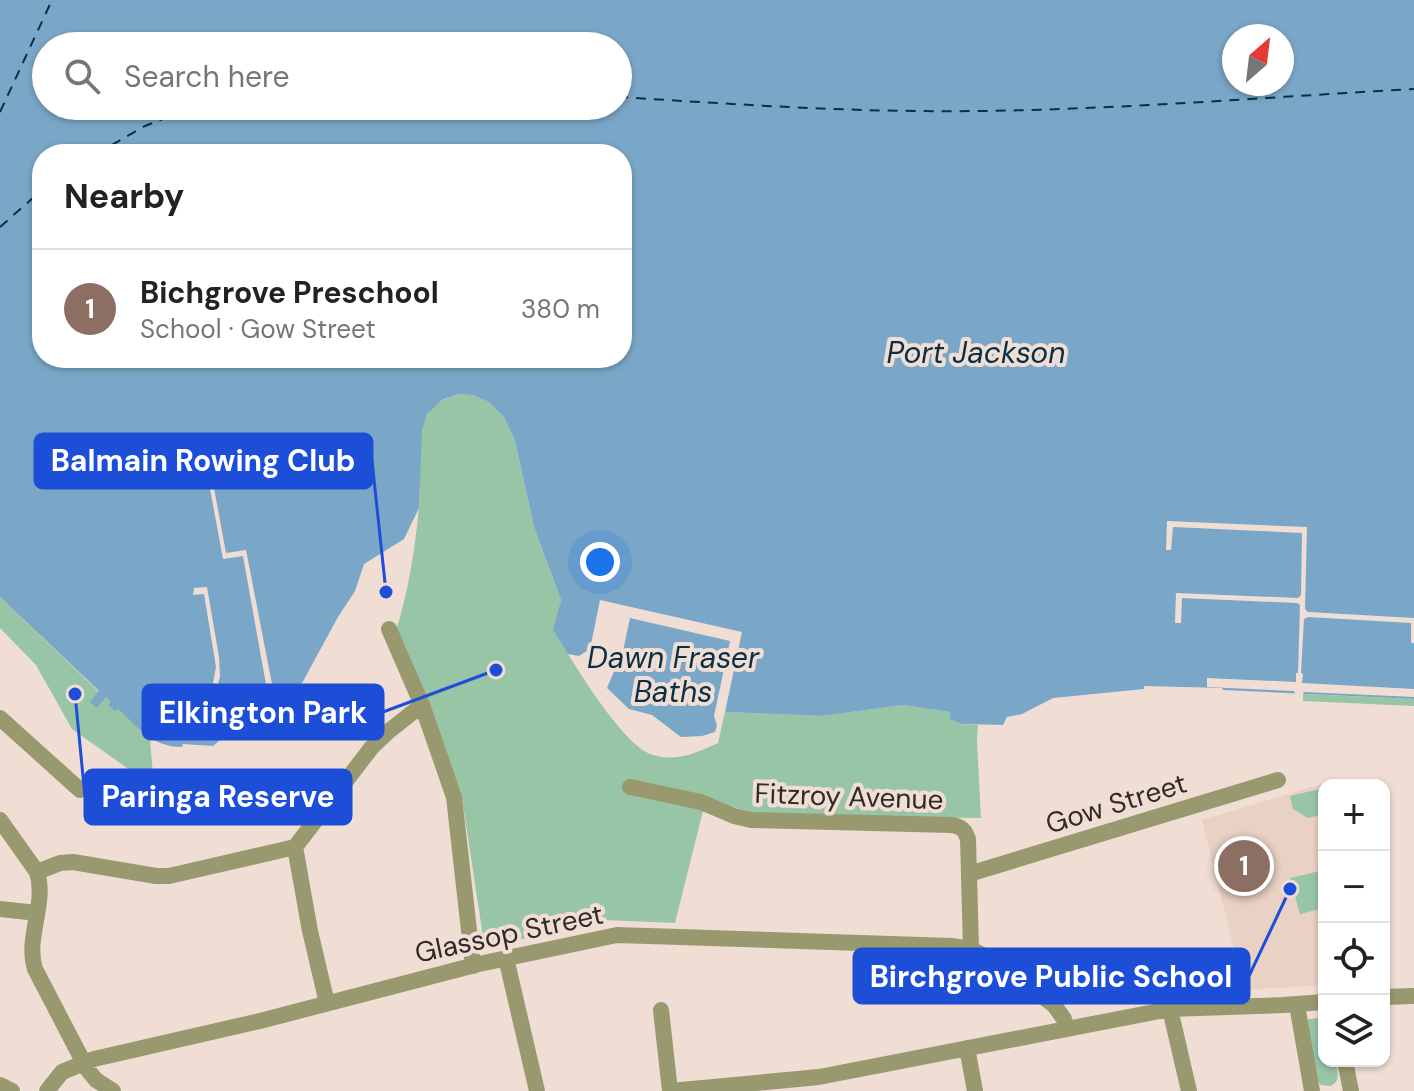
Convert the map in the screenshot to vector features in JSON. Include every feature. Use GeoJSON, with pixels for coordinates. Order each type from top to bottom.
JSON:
{"type":"FeatureCollection","features":[{"type":"Feature","properties":{"kind":"street"},"geometry":{"type":"LineString","coordinates":[[389,629],[422,705],[454,797],[473,966]]}},
{"type":"Feature","properties":{"kind":"street"},"geometry":{"type":"LineString","coordinates":[[37,872],[60,863],[73,862],[156,876],[182,874],[295,847],[372,747],[422,705]]}},
{"type":"Feature","properties":{"kind":"street"},"geometry":{"type":"LineString","coordinates":[[0,718],[80,790]]}},
{"type":"Feature","properties":{"kind":"street","name":"Gow Street"},"geometry":{"type":"LineString","coordinates":[[969,874],[1278,780]]}},
{"type":"Feature","properties":{"kind":"street","name":"Fitzroy Avenue"},"geometry":{"type":"LineString","coordinates":[[630,787],[701,802],[743,819],[951,825],[964,830],[968,839],[969,874]]}},
{"type":"Feature","properties":{"kind":"street"},"geometry":{"type":"LineString","coordinates":[[0,820],[37,872],[40,891],[32,946],[35,969],[84,1063],[96,1080],[113,1091]]}},
{"type":"Feature","properties":{"kind":"street"},"geometry":{"type":"LineString","coordinates":[[295,847],[327,1003]]}},
{"type":"Feature","properties":{"kind":"street"},"geometry":{"type":"LineString","coordinates":[[969,874],[971,949]]}},
{"type":"Feature","properties":{"kind":"street"},"geometry":{"type":"LineString","coordinates":[[0,909],[37,913]]}},
{"type":"Feature","properties":{"kind":"street","name":"Glassop Street"},"geometry":{"type":"LineString","coordinates":[[47,1091],[62,1072],[94,1059],[260,1021],[506,958],[617,935],[971,949],[999,964],[1054,1005],[1067,1029]]}},
{"type":"Feature","properties":{"kind":"street"},"geometry":{"type":"LineString","coordinates":[[506,958],[537,1091]]}},
{"type":"Feature","properties":{"kind":"street"},"geometry":{"type":"LineString","coordinates":[[1390,997],[1414,996]]}},
{"type":"Feature","properties":{"kind":"street"},"geometry":{"type":"LineString","coordinates":[[661,1010],[670,1091],[819,1084],[967,1048],[1170,1009],[1318,1003]]}},
{"type":"Feature","properties":{"kind":"street"},"geometry":{"type":"LineString","coordinates":[[1297,1005],[1312,1091]]}},
{"type":"Feature","properties":{"kind":"street"},"geometry":{"type":"LineString","coordinates":[[1170,1009],[1189,1091]]}},
{"type":"Feature","properties":{"kind":"street"},"geometry":{"type":"LineString","coordinates":[[967,1048],[975,1091]]}},
{"type":"Feature","properties":{"kind":"street"},"geometry":{"type":"LineString","coordinates":[[1346,1067],[1351,1091]]}},
{"type":"Feature","properties":{"kind":"street"},"geometry":{"type":"LineString","coordinates":[[0,1085],[12,1091]]}},
{"type":"Feature","properties":{"kind":"shaded area"},"geometry":{"type":"Polygon","coordinates":[[[1318,785],[1318,985],[1244,990],[1202,820],[1318,785]]]}},
{"type":"Feature","properties":{"kind":"green space"},"geometry":{"type":"Polygon","coordinates":[[[457,394],[472,395],[489,402],[504,417],[515,441],[534,527],[561,600],[554,630],[598,700],[627,736],[641,748],[653,755],[670,757],[710,747],[718,743],[725,712],[822,716],[903,705],[950,712],[963,724],[978,725],[981,818],[772,815],[706,799],[675,923],[604,920],[492,946],[484,943],[461,792],[405,645],[395,634],[415,539],[424,423],[433,408],[457,394]]]}},
{"type":"Feature","properties":{"kind":"green space"},"geometry":{"type":"Polygon","coordinates":[[[0,597],[99,692],[91,703],[106,697],[150,739],[154,787],[72,729],[36,665],[0,628],[0,597]]]}},
{"type":"Feature","properties":{"kind":"green space"},"geometry":{"type":"Polygon","coordinates":[[[1303,694],[1414,699],[1414,706],[1303,701],[1303,694]]]}},
{"type":"Feature","properties":{"kind":"green space"},"geometry":{"type":"Polygon","coordinates":[[[1318,789],[1318,816],[1308,818],[1293,809],[1290,796],[1318,789]]]}},
{"type":"Feature","properties":{"kind":"green space"},"geometry":{"type":"Polygon","coordinates":[[[1318,871],[1318,910],[1300,914],[1290,878],[1318,871]]]}},
{"type":"Feature","properties":{"kind":"green space"},"geometry":{"type":"Polygon","coordinates":[[[1318,1018],[1318,1067],[1336,1067],[1337,1072],[1336,1081],[1330,1086],[1318,1082],[1304,1020],[1318,1018]]]}},
{"type":"Feature","properties":{"kind":"water","name":"Port Jackson"},"geometry":{"type":"Polygon","coordinates":[[[0,0],[1414,0],[1414,699],[1144,686],[1144,689],[1053,698],[1022,714],[1007,717],[1003,725],[963,724],[950,719],[950,712],[903,705],[822,716],[725,712],[742,632],[600,600],[590,649],[579,656],[568,654],[553,630],[561,600],[534,527],[515,441],[504,417],[489,402],[472,395],[457,394],[442,400],[427,414],[422,431],[419,508],[404,539],[364,564],[355,591],[289,707],[272,718],[227,734],[213,746],[183,744],[182,747],[154,740],[118,709],[115,711],[108,705],[111,702],[106,697],[97,708],[90,702],[99,691],[0,597],[0,0]]]}},
{"type":"Feature","properties":{"kind":"water","name":"Dawn Fraser Baths"},"geometry":{"type":"Polygon","coordinates":[[[630,618],[730,641],[714,716],[717,725],[715,732],[681,737],[652,715],[629,709],[607,688],[621,660],[630,618]]]}},
{"type":"Feature","properties":{"kind":"pier"},"geometry":{"type":"Polygon","coordinates":[[[207,450],[226,553],[246,550],[278,715],[272,718],[243,556],[223,559],[203,451],[207,450]]]}},
{"type":"Feature","properties":{"kind":"pier"},"geometry":{"type":"Polygon","coordinates":[[[1167,521],[1307,527],[1305,609],[1308,612],[1414,618],[1414,643],[1411,643],[1411,623],[1308,617],[1304,619],[1302,683],[1414,689],[1414,697],[1295,694],[1294,691],[1207,687],[1207,678],[1296,682],[1300,605],[1182,598],[1181,623],[1175,623],[1176,593],[1298,598],[1301,595],[1302,533],[1173,527],[1171,550],[1166,550],[1167,521]]]}},
{"type":"Feature","properties":{"kind":"pier"},"geometry":{"type":"Polygon","coordinates":[[[207,587],[219,657],[218,683],[226,688],[239,731],[227,734],[212,688],[216,667],[204,594],[193,595],[194,588],[207,587]]]}},
{"type":"Feature","properties":{"kind":"ferry route"},"geometry":{"type":"LineString","coordinates":[[37,32],[52,0]]}},
{"type":"Feature","properties":{"kind":"ferry route"},"geometry":{"type":"LineString","coordinates":[[0,112],[32,43]]}},
{"type":"Feature","properties":{"kind":"ferry route"},"geometry":{"type":"LineString","coordinates":[[632,98],[841,109],[978,111],[1414,89]]}},
{"type":"Feature","properties":{"kind":"ferry route"},"geometry":{"type":"LineString","coordinates":[[114,144],[160,120]]}},
{"type":"Feature","properties":{"kind":"ferry route"},"geometry":{"type":"LineString","coordinates":[[0,227],[32,199]]}},
{"type":"Feature","properties":{"kind":"place","name":"Balmain Rowing Club"},"geometry":{"type":"Point","coordinates":[386,592]}},
{"type":"Feature","properties":{"kind":"place","name":"Elkington Park"},"geometry":{"type":"Point","coordinates":[496,670]}},
{"type":"Feature","properties":{"kind":"place","name":"Paringa Reserve"},"geometry":{"type":"Point","coordinates":[75,694]}},
{"type":"Feature","properties":{"kind":"place","name":"Bichgrove Preschool"},"geometry":{"type":"Point","coordinates":[1244,866]}},
{"type":"Feature","properties":{"kind":"place","name":"Birchgrove Public School"},"geometry":{"type":"Point","coordinates":[1290,889]}}]}
